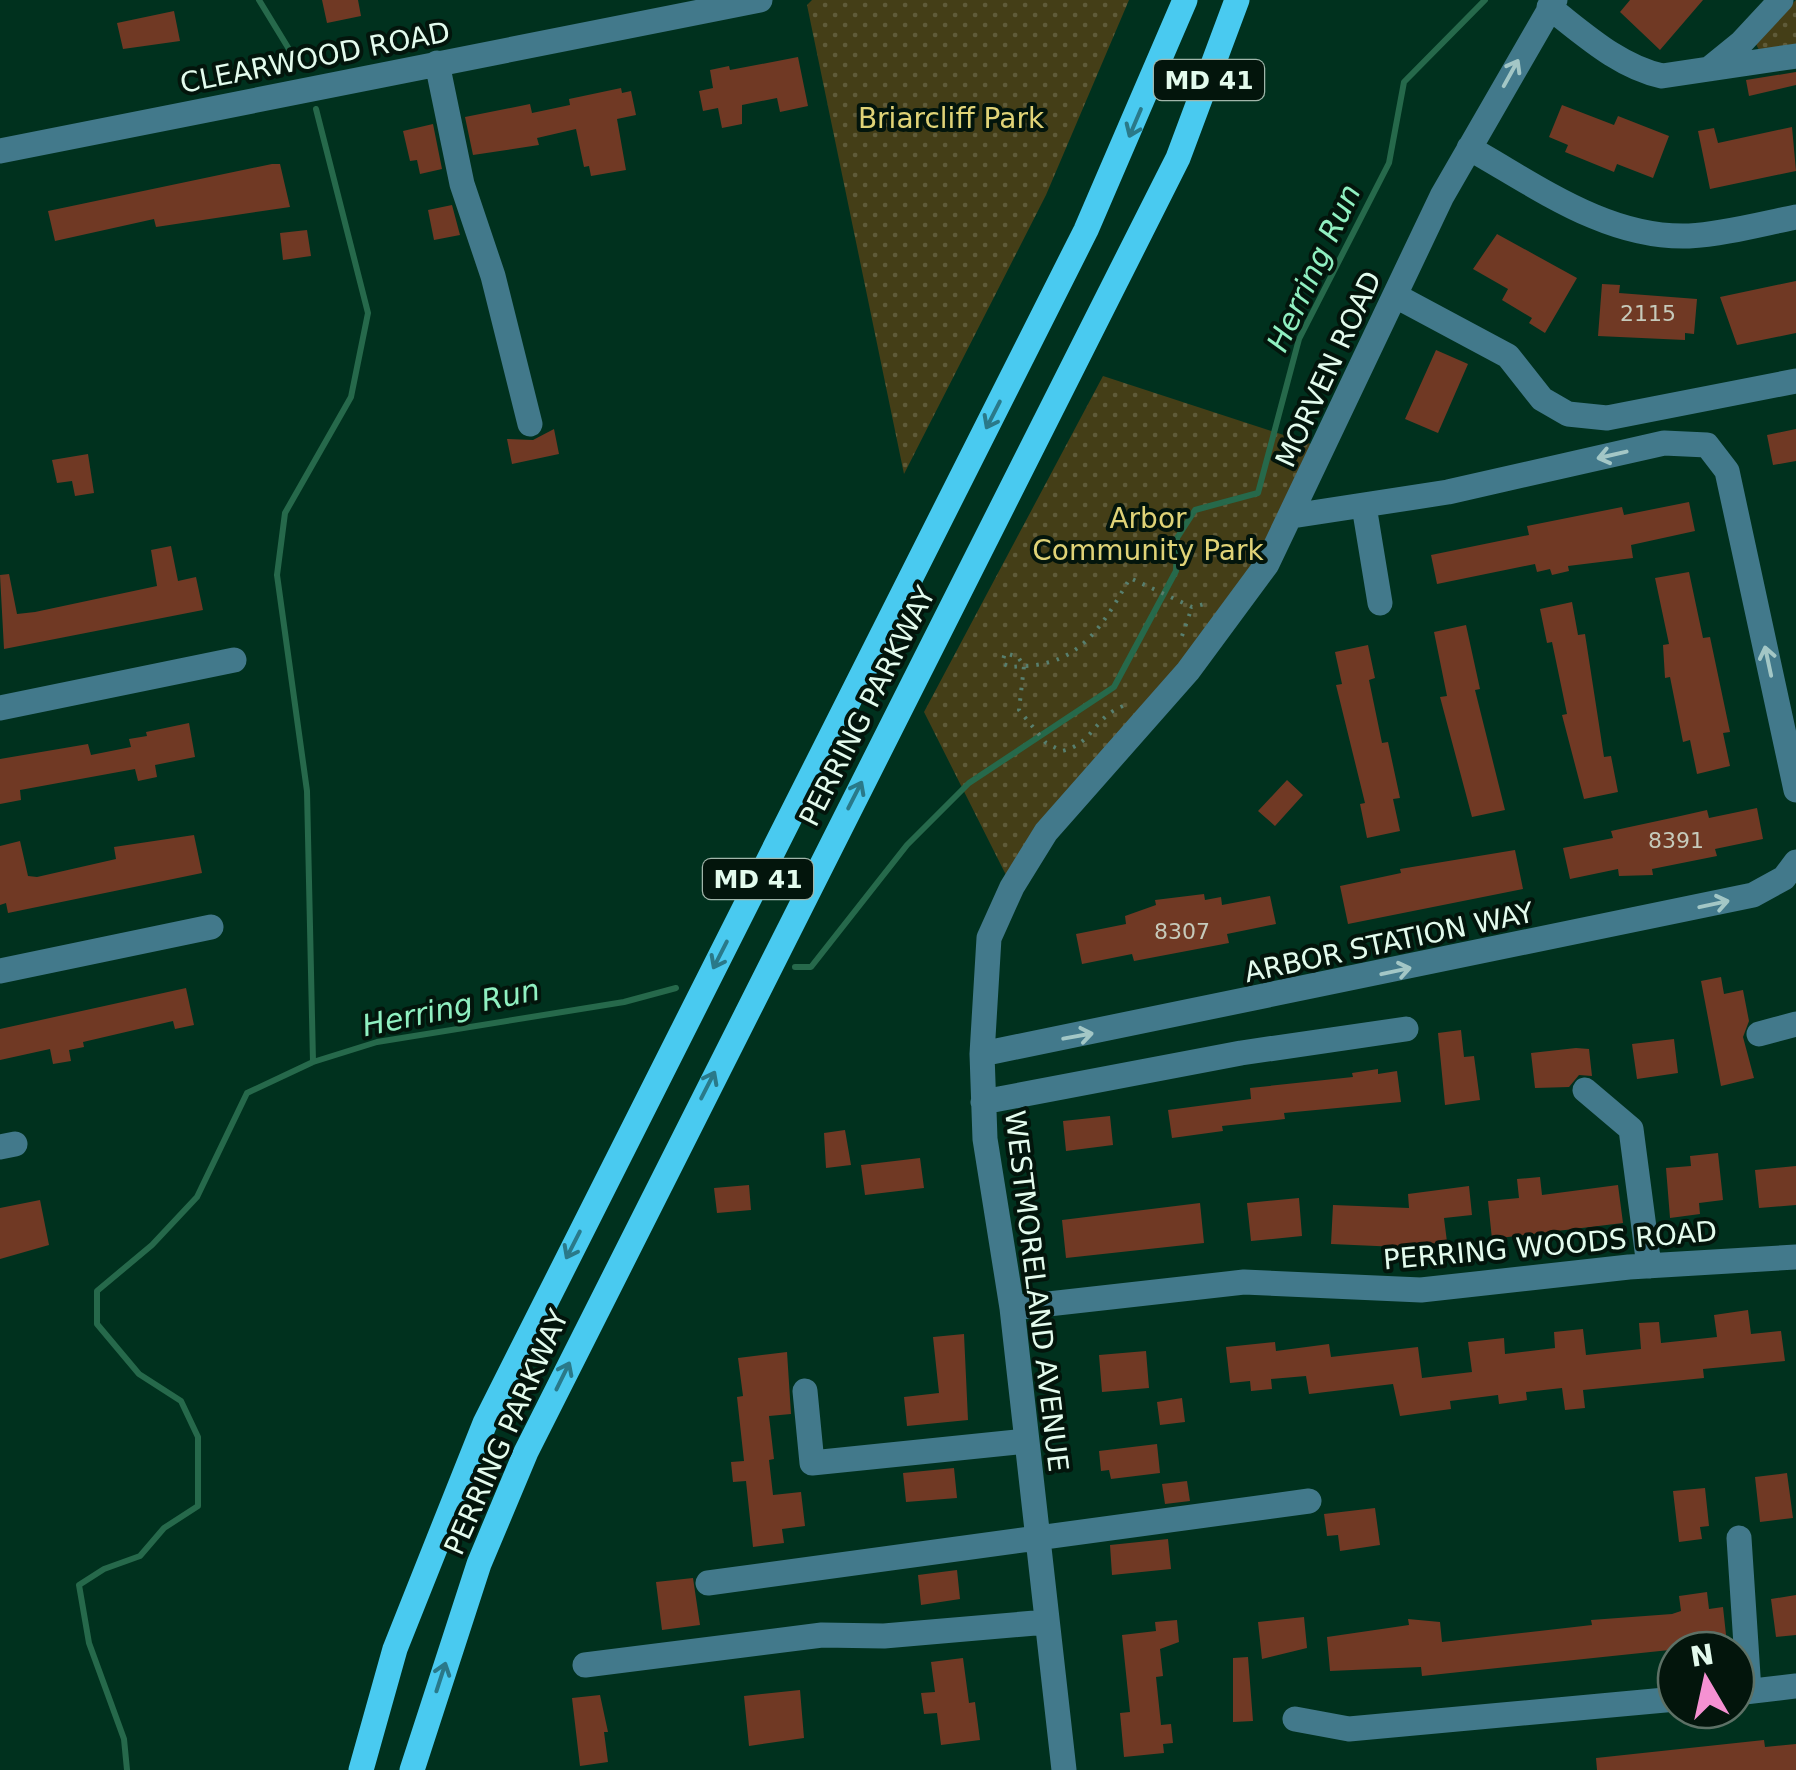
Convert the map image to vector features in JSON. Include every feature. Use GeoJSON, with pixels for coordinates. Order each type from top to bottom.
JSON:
{"type":"FeatureCollection","features":[{"type":"Feature","properties":{"kind":"main road","name":"PERRING PARKWAY"},"geometry":{"type":"LineString","coordinates":[[361,1770],[395,1649],[486,1424],[1086,230],[1185,0]]}},
{"type":"Feature","properties":{"kind":"main road","name":"PERRING PARKWAY"},"geometry":{"type":"LineString","coordinates":[[412,1770],[479,1564],[526,1452],[1178,158],[1237,0]]}},
{"type":"Feature","properties":{"kind":"street","name":"CLEARWOOD ROAD"},"geometry":{"type":"LineString","coordinates":[[0,151],[760,0]]}},
{"type":"Feature","properties":{"kind":"street"},"geometry":{"type":"LineString","coordinates":[[1708,70],[1741,43],[1782,0]]}},
{"type":"Feature","properties":{"kind":"street"},"geometry":{"type":"LineString","coordinates":[[1552,3],[1612,55],[1642,72],[1662,76],[1796,56]]}},
{"type":"Feature","properties":{"kind":"street","name":"MORVEN ROAD"},"geometry":{"type":"LineString","coordinates":[[1046,832],[1241,604],[1292,516],[1469,148],[1552,3]]}},
{"type":"Feature","properties":{"kind":"street"},"geometry":{"type":"LineString","coordinates":[[437,63],[462,184],[493,276],[530,424]]}},
{"type":"Feature","properties":{"kind":"street"},"geometry":{"type":"LineString","coordinates":[[1469,148],[1584,212],[1653,235],[1692,236],[1796,217]]}},
{"type":"Feature","properties":{"kind":"street"},"geometry":{"type":"LineString","coordinates":[[1396,296],[1508,356],[1542,399],[1568,414],[1607,418],[1796,380]]}},
{"type":"Feature","properties":{"kind":"street"},"geometry":{"type":"LineString","coordinates":[[1292,516],[1364,506],[1664,444],[1694,442],[1716,450],[1727,471],[1796,790]]}},
{"type":"Feature","properties":{"kind":"street"},"geometry":{"type":"LineString","coordinates":[[1364,506],[1380,603]]}},
{"type":"Feature","properties":{"kind":"street"},"geometry":{"type":"LineString","coordinates":[[0,708],[234,660]]}},
{"type":"Feature","properties":{"kind":"street","name":"WESTMORELAND AVENUE"},"geometry":{"type":"LineString","coordinates":[[1046,832],[1012,887],[990,938],[982,1054],[983,1102],[1012,1308],[1064,1770]]}},
{"type":"Feature","properties":{"kind":"street","name":"ARBOR STATION WAY"},"geometry":{"type":"LineString","coordinates":[[982,1054],[1753,895],[1784,878],[1796,862]]}},
{"type":"Feature","properties":{"kind":"street"},"geometry":{"type":"LineString","coordinates":[[0,971],[211,927]]}},
{"type":"Feature","properties":{"kind":"street"},"geometry":{"type":"LineString","coordinates":[[1760,1034],[1796,1024]]}},
{"type":"Feature","properties":{"kind":"street"},"geometry":{"type":"LineString","coordinates":[[983,1102],[1241,1053],[1406,1029]]}},
{"type":"Feature","properties":{"kind":"street"},"geometry":{"type":"LineString","coordinates":[[1585,1090],[1631,1129],[1649,1266]]}},
{"type":"Feature","properties":{"kind":"street","name":"PERRING WOODS ROAD"},"geometry":{"type":"LineString","coordinates":[[1012,1308],[1244,1282],[1421,1290],[1649,1266],[1796,1257]]}},
{"type":"Feature","properties":{"kind":"street"},"geometry":{"type":"LineString","coordinates":[[805,1391],[812,1463],[1027,1440]]}},
{"type":"Feature","properties":{"kind":"street"},"geometry":{"type":"LineString","coordinates":[[708,1583],[1308,1501]]}},
{"type":"Feature","properties":{"kind":"street"},"geometry":{"type":"LineString","coordinates":[[1739,1538],[1741,1630]]}},
{"type":"Feature","properties":{"kind":"street"},"geometry":{"type":"LineString","coordinates":[[585,1664],[822,1635],[884,1636],[1048,1622]]}},
{"type":"Feature","properties":{"kind":"street"},"geometry":{"type":"LineString","coordinates":[[1756,1691],[1796,1686]]}},
{"type":"Feature","properties":{"kind":"street"},"geometry":{"type":"LineString","coordinates":[[1295,1718],[1349,1730],[1656,1701]]}},
{"type":"Feature","properties":{"kind":"path"},"geometry":{"type":"LineString","coordinates":[[1130,704],[1100,718],[1091,736],[1062,751],[1046,743],[1020,710],[1024,666],[1042,665],[1083,647],[1098,632],[1130,578],[1192,607],[1230,598],[1241,604]]}},
{"type":"Feature","properties":{"kind":"path"},"geometry":{"type":"LineString","coordinates":[[1176,648],[1192,607]]}},
{"type":"Feature","properties":{"kind":"green space","name":"Briarcliff Park"},"geometry":{"type":"Polygon","coordinates":[[[812,0],[1129,0],[1046,195],[904,474],[807,5],[812,0]]]}},
{"type":"Feature","properties":{"kind":"green space"},"geometry":{"type":"Polygon","coordinates":[[[1796,0],[1796,47],[1761,54],[1754,40],[1796,0]]]}},
{"type":"Feature","properties":{"kind":"green space","name":"Arbor Community Park"},"geometry":{"type":"Polygon","coordinates":[[[1103,376],[1314,445],[1253,586],[1006,875],[924,712],[1103,376]]]}},
{"type":"Feature","properties":{"kind":"building"},"geometry":{"type":"Polygon","coordinates":[[[322,0],[358,0],[361,16],[327,23],[322,0]]]}},
{"type":"Feature","properties":{"kind":"building"},"geometry":{"type":"Polygon","coordinates":[[[1630,0],[1703,0],[1660,50],[1620,12],[1630,0]]]}},
{"type":"Feature","properties":{"kind":"building"},"geometry":{"type":"Polygon","coordinates":[[[174,11],[180,41],[123,49],[117,23],[174,11]]]}},
{"type":"Feature","properties":{"kind":"building"},"geometry":{"type":"Polygon","coordinates":[[[798,57],[808,106],[780,112],[777,98],[742,105],[742,124],[722,128],[718,108],[703,111],[699,91],[713,88],[710,70],[798,57]]]}},
{"type":"Feature","properties":{"kind":"building"},"geometry":{"type":"Polygon","coordinates":[[[1796,72],[1796,85],[1749,96],[1746,80],[1796,72]]]}},
{"type":"Feature","properties":{"kind":"building"},"geometry":{"type":"Polygon","coordinates":[[[621,88],[622,93],[631,91],[636,115],[617,119],[626,170],[591,176],[589,166],[584,167],[576,129],[537,138],[539,145],[473,155],[465,117],[530,104],[532,113],[570,105],[569,99],[621,88]]]}},
{"type":"Feature","properties":{"kind":"building"},"geometry":{"type":"Polygon","coordinates":[[[1562,105],[1614,125],[1618,116],[1669,136],[1653,178],[1617,164],[1614,172],[1565,152],[1568,145],[1549,137],[1562,105]]]}},
{"type":"Feature","properties":{"kind":"building"},"geometry":{"type":"Polygon","coordinates":[[[433,124],[442,169],[420,174],[417,160],[410,161],[403,131],[433,124]]]}},
{"type":"Feature","properties":{"kind":"building"},"geometry":{"type":"Polygon","coordinates":[[[1792,127],[1796,171],[1710,189],[1698,131],[1714,128],[1718,143],[1792,127]]]}},
{"type":"Feature","properties":{"kind":"building"},"geometry":{"type":"Polygon","coordinates":[[[280,164],[290,207],[156,227],[154,219],[55,241],[48,211],[280,164]]]}},
{"type":"Feature","properties":{"kind":"building"},"geometry":{"type":"Polygon","coordinates":[[[452,205],[460,235],[434,240],[428,210],[452,205]]]}},
{"type":"Feature","properties":{"kind":"building"},"geometry":{"type":"Polygon","coordinates":[[[307,230],[311,256],[283,260],[280,233],[307,230]]]}},
{"type":"Feature","properties":{"kind":"building"},"geometry":{"type":"Polygon","coordinates":[[[1497,234],[1577,278],[1545,333],[1529,323],[1532,318],[1502,300],[1508,289],[1473,269],[1497,234]]]}},
{"type":"Feature","properties":{"kind":"building"},"geometry":{"type":"Polygon","coordinates":[[[1796,281],[1796,333],[1737,345],[1720,297],[1796,281]]]}},
{"type":"Feature","properties":{"kind":"building"},"geometry":{"type":"Polygon","coordinates":[[[1602,284],[1620,285],[1619,293],[1697,299],[1694,334],[1685,333],[1685,340],[1598,336],[1602,284]]]}},
{"type":"Feature","properties":{"kind":"building"},"geometry":{"type":"Polygon","coordinates":[[[1436,350],[1468,364],[1438,433],[1405,419],[1436,350]]]}},
{"type":"Feature","properties":{"kind":"building"},"geometry":{"type":"Polygon","coordinates":[[[554,429],[559,454],[512,464],[507,439],[533,440],[554,429]]]}},
{"type":"Feature","properties":{"kind":"building"},"geometry":{"type":"Polygon","coordinates":[[[1796,429],[1796,461],[1773,465],[1767,435],[1796,429]]]}},
{"type":"Feature","properties":{"kind":"building"},"geometry":{"type":"Polygon","coordinates":[[[88,454],[94,493],[75,496],[72,481],[57,483],[52,460],[88,454]]]}},
{"type":"Feature","properties":{"kind":"building"},"geometry":{"type":"Polygon","coordinates":[[[1689,502],[1695,531],[1631,545],[1633,558],[1568,566],[1569,571],[1552,575],[1550,569],[1537,572],[1535,564],[1437,584],[1431,555],[1529,535],[1527,526],[1622,507],[1624,515],[1689,502]]]}},
{"type":"Feature","properties":{"kind":"building"},"geometry":{"type":"Polygon","coordinates":[[[171,546],[178,581],[196,577],[203,610],[4,649],[0,575],[9,574],[17,614],[35,612],[157,586],[151,550],[171,546]]]}},
{"type":"Feature","properties":{"kind":"building"},"geometry":{"type":"Polygon","coordinates":[[[1689,572],[1703,638],[1710,637],[1730,732],[1723,733],[1730,766],[1697,774],[1690,740],[1683,742],[1670,677],[1665,678],[1663,645],[1669,644],[1655,578],[1689,572]]]}},
{"type":"Feature","properties":{"kind":"building"},"geometry":{"type":"Polygon","coordinates":[[[1572,602],[1578,635],[1585,634],[1604,757],[1611,756],[1618,792],[1584,799],[1562,715],[1567,714],[1552,642],[1547,643],[1540,609],[1572,602]]]}},
{"type":"Feature","properties":{"kind":"building"},"geometry":{"type":"Polygon","coordinates":[[[1466,625],[1480,689],[1475,690],[1505,810],[1472,817],[1440,697],[1447,696],[1434,632],[1466,625]]]}},
{"type":"Feature","properties":{"kind":"building"},"geometry":{"type":"Polygon","coordinates":[[[1368,645],[1375,678],[1369,680],[1382,743],[1388,742],[1400,798],[1393,799],[1400,831],[1367,838],[1360,804],[1365,803],[1336,685],[1342,684],[1335,652],[1368,645]]]}},
{"type":"Feature","properties":{"kind":"building"},"geometry":{"type":"Polygon","coordinates":[[[189,723],[195,757],[155,765],[157,777],[138,781],[135,769],[20,790],[21,800],[0,804],[0,759],[88,744],[91,755],[131,747],[129,739],[189,723]]]}},
{"type":"Feature","properties":{"kind":"building"},"geometry":{"type":"Polygon","coordinates":[[[1287,780],[1303,795],[1275,826],[1258,811],[1287,780]]]}},
{"type":"Feature","properties":{"kind":"building"},"geometry":{"type":"Polygon","coordinates":[[[1757,808],[1763,839],[1715,849],[1717,856],[1652,869],[1653,875],[1619,876],[1618,869],[1570,879],[1563,848],[1613,838],[1611,831],[1707,810],[1709,818],[1757,808]]]}},
{"type":"Feature","properties":{"kind":"building"},"geometry":{"type":"Polygon","coordinates":[[[194,835],[202,873],[8,913],[6,903],[0,905],[0,846],[20,841],[28,876],[37,877],[116,859],[114,847],[194,835]]]}},
{"type":"Feature","properties":{"kind":"building"},"geometry":{"type":"Polygon","coordinates":[[[1515,850],[1523,889],[1348,924],[1340,886],[1401,873],[1400,869],[1515,850]]]}},
{"type":"Feature","properties":{"kind":"building"},"geometry":{"type":"Polygon","coordinates":[[[1204,894],[1205,900],[1221,897],[1222,905],[1270,896],[1276,924],[1227,934],[1229,943],[1134,961],[1132,954],[1082,964],[1076,934],[1126,924],[1125,916],[1156,905],[1155,900],[1204,894]]]}},
{"type":"Feature","properties":{"kind":"building"},"geometry":{"type":"Polygon","coordinates":[[[1721,977],[1724,994],[1743,990],[1749,1021],[1743,1037],[1754,1078],[1721,1086],[1701,981],[1721,977]]]}},
{"type":"Feature","properties":{"kind":"building"},"geometry":{"type":"Polygon","coordinates":[[[186,988],[194,1025],[175,1029],[173,1021],[83,1042],[84,1047],[69,1050],[71,1061],[53,1064],[50,1049],[0,1060],[0,1029],[186,988]]]}},
{"type":"Feature","properties":{"kind":"building"},"geometry":{"type":"Polygon","coordinates":[[[1461,1030],[1464,1057],[1474,1056],[1480,1100],[1445,1105],[1438,1033],[1461,1030]]]}},
{"type":"Feature","properties":{"kind":"building"},"geometry":{"type":"Polygon","coordinates":[[[1674,1039],[1678,1073],[1637,1079],[1632,1044],[1674,1039]]]}},
{"type":"Feature","properties":{"kind":"building"},"geometry":{"type":"Polygon","coordinates":[[[1589,1049],[1592,1076],[1579,1075],[1569,1087],[1535,1088],[1531,1053],[1589,1049]]]}},
{"type":"Feature","properties":{"kind":"building"},"geometry":{"type":"Polygon","coordinates":[[[1378,1069],[1378,1074],[1397,1071],[1401,1102],[1284,1113],[1285,1119],[1222,1126],[1223,1131],[1172,1138],[1168,1110],[1251,1099],[1250,1088],[1353,1077],[1352,1073],[1378,1069]]]}},
{"type":"Feature","properties":{"kind":"building"},"geometry":{"type":"Polygon","coordinates":[[[1110,1116],[1113,1145],[1066,1151],[1063,1121],[1110,1116]]]}},
{"type":"Feature","properties":{"kind":"building"},"geometry":{"type":"Polygon","coordinates":[[[845,1130],[851,1165],[826,1168],[824,1133],[845,1130]]]}},
{"type":"Feature","properties":{"kind":"building"},"geometry":{"type":"Polygon","coordinates":[[[1718,1153],[1723,1200],[1699,1203],[1700,1214],[1670,1218],[1666,1168],[1691,1166],[1690,1156],[1718,1153]]]}},
{"type":"Feature","properties":{"kind":"building"},"geometry":{"type":"Polygon","coordinates":[[[920,1158],[924,1188],[865,1195],[861,1165],[920,1158]]]}},
{"type":"Feature","properties":{"kind":"building"},"geometry":{"type":"Polygon","coordinates":[[[1796,1166],[1796,1205],[1759,1208],[1755,1170],[1796,1166]]]}},
{"type":"Feature","properties":{"kind":"building"},"geometry":{"type":"Polygon","coordinates":[[[1540,1177],[1542,1195],[1618,1185],[1623,1223],[1492,1239],[1488,1201],[1519,1198],[1517,1179],[1540,1177]]]}},
{"type":"Feature","properties":{"kind":"building"},"geometry":{"type":"Polygon","coordinates":[[[749,1185],[751,1210],[717,1213],[714,1188],[749,1185]]]}},
{"type":"Feature","properties":{"kind":"building"},"geometry":{"type":"Polygon","coordinates":[[[1469,1186],[1472,1215],[1444,1218],[1447,1242],[1399,1247],[1331,1244],[1333,1205],[1409,1208],[1408,1194],[1469,1186]]]}},
{"type":"Feature","properties":{"kind":"building"},"geometry":{"type":"Polygon","coordinates":[[[1299,1198],[1302,1236],[1251,1241],[1247,1203],[1299,1198]]]}},
{"type":"Feature","properties":{"kind":"building"},"geometry":{"type":"Polygon","coordinates":[[[40,1200],[49,1245],[0,1259],[0,1208],[40,1200]]]}},
{"type":"Feature","properties":{"kind":"building"},"geometry":{"type":"Polygon","coordinates":[[[1200,1203],[1204,1243],[1066,1258],[1062,1220],[1200,1203]]]}},
{"type":"Feature","properties":{"kind":"building"},"geometry":{"type":"Polygon","coordinates":[[[1748,1310],[1751,1334],[1781,1331],[1785,1361],[1703,1369],[1704,1378],[1583,1390],[1585,1408],[1565,1410],[1562,1388],[1526,1392],[1527,1400],[1499,1404],[1498,1395],[1450,1401],[1451,1409],[1400,1416],[1393,1384],[1309,1394],[1306,1376],[1271,1379],[1272,1389],[1251,1391],[1250,1381],[1230,1383],[1226,1347],[1275,1342],[1276,1351],[1329,1344],[1331,1357],[1418,1347],[1422,1378],[1472,1372],[1468,1342],[1504,1338],[1505,1354],[1555,1348],[1554,1332],[1583,1329],[1586,1355],[1641,1349],[1639,1323],[1659,1322],[1661,1343],[1717,1337],[1714,1315],[1748,1310]]]}},
{"type":"Feature","properties":{"kind":"building"},"geometry":{"type":"Polygon","coordinates":[[[964,1334],[968,1420],[907,1426],[904,1397],[939,1393],[933,1337],[964,1334]]]}},
{"type":"Feature","properties":{"kind":"building"},"geometry":{"type":"Polygon","coordinates":[[[1146,1351],[1149,1388],[1102,1392],[1099,1355],[1146,1351]]]}},
{"type":"Feature","properties":{"kind":"building"},"geometry":{"type":"Polygon","coordinates":[[[787,1352],[791,1414],[769,1416],[774,1459],[769,1460],[773,1495],[801,1492],[805,1526],[782,1529],[784,1543],[753,1547],[746,1481],[733,1482],[731,1462],[744,1461],[737,1397],[743,1396],[738,1358],[787,1352]]]}},
{"type":"Feature","properties":{"kind":"building"},"geometry":{"type":"Polygon","coordinates":[[[1182,1398],[1185,1422],[1160,1425],[1157,1402],[1182,1398]]]}},
{"type":"Feature","properties":{"kind":"building"},"geometry":{"type":"Polygon","coordinates":[[[1157,1444],[1160,1473],[1111,1479],[1109,1470],[1101,1471],[1099,1451],[1157,1444]]]}},
{"type":"Feature","properties":{"kind":"building"},"geometry":{"type":"Polygon","coordinates":[[[954,1468],[957,1498],[906,1502],[903,1473],[954,1468]]]}},
{"type":"Feature","properties":{"kind":"building"},"geometry":{"type":"Polygon","coordinates":[[[1787,1473],[1793,1518],[1760,1522],[1755,1477],[1787,1473]]]}},
{"type":"Feature","properties":{"kind":"building"},"geometry":{"type":"Polygon","coordinates":[[[1187,1481],[1190,1501],[1165,1504],[1162,1484],[1187,1481]]]}},
{"type":"Feature","properties":{"kind":"building"},"geometry":{"type":"Polygon","coordinates":[[[1705,1488],[1709,1526],[1700,1527],[1702,1539],[1679,1542],[1673,1491],[1705,1488]]]}},
{"type":"Feature","properties":{"kind":"building"},"geometry":{"type":"Polygon","coordinates":[[[1375,1508],[1380,1545],[1340,1551],[1338,1535],[1327,1536],[1324,1514],[1375,1508]]]}},
{"type":"Feature","properties":{"kind":"building"},"geometry":{"type":"Polygon","coordinates":[[[1168,1539],[1171,1569],[1112,1575],[1110,1545],[1168,1539]]]}},
{"type":"Feature","properties":{"kind":"building"},"geometry":{"type":"Polygon","coordinates":[[[957,1570],[960,1599],[921,1605],[918,1575],[957,1570]]]}},
{"type":"Feature","properties":{"kind":"building"},"geometry":{"type":"Polygon","coordinates":[[[693,1578],[700,1625],[662,1630],[656,1582],[693,1578]]]}},
{"type":"Feature","properties":{"kind":"building"},"geometry":{"type":"Polygon","coordinates":[[[1707,1592],[1709,1609],[1723,1607],[1725,1630],[1656,1630],[1656,1651],[1422,1676],[1421,1667],[1330,1671],[1327,1637],[1409,1625],[1408,1619],[1440,1622],[1442,1642],[1592,1625],[1591,1620],[1672,1614],[1681,1611],[1679,1596],[1707,1592]]]}},
{"type":"Feature","properties":{"kind":"building"},"geometry":{"type":"Polygon","coordinates":[[[1796,1595],[1796,1635],[1776,1637],[1771,1599],[1796,1595]]]}},
{"type":"Feature","properties":{"kind":"building"},"geometry":{"type":"Polygon","coordinates":[[[1304,1617],[1307,1648],[1262,1659],[1258,1622],[1304,1617]]]}},
{"type":"Feature","properties":{"kind":"building"},"geometry":{"type":"Polygon","coordinates":[[[1177,1620],[1179,1642],[1160,1649],[1163,1676],[1156,1677],[1161,1725],[1171,1724],[1173,1743],[1163,1744],[1164,1753],[1124,1757],[1120,1713],[1130,1712],[1122,1635],[1156,1631],[1155,1622],[1177,1620]]]}},
{"type":"Feature","properties":{"kind":"building"},"geometry":{"type":"Polygon","coordinates":[[[1248,1657],[1253,1721],[1233,1722],[1233,1658],[1248,1657]]]}},
{"type":"Feature","properties":{"kind":"building"},"geometry":{"type":"Polygon","coordinates":[[[963,1658],[969,1703],[975,1702],[980,1740],[941,1745],[937,1713],[924,1714],[921,1693],[935,1692],[931,1662],[963,1658]]]}},
{"type":"Feature","properties":{"kind":"building"},"geometry":{"type":"Polygon","coordinates":[[[800,1690],[804,1738],[749,1746],[744,1696],[800,1690]]]}},
{"type":"Feature","properties":{"kind":"building"},"geometry":{"type":"Polygon","coordinates":[[[600,1695],[608,1732],[604,1732],[608,1762],[580,1766],[572,1698],[600,1695]]]}},
{"type":"Feature","properties":{"kind":"building"},"geometry":{"type":"Polygon","coordinates":[[[1764,1740],[1765,1747],[1796,1744],[1796,1770],[1597,1770],[1596,1758],[1764,1740]]]}},
{"type":"Feature","properties":{"kind":"waterway"},"geometry":{"type":"LineString","coordinates":[[259,0],[295,59]]}},
{"type":"Feature","properties":{"kind":"waterway","name":"Herring Run"},"geometry":{"type":"LineString","coordinates":[[795,967],[811,967],[907,845],[969,783],[1114,687],[1176,571],[1177,538],[1195,510],[1258,493],[1299,339],[1389,163],[1404,82],[1485,0]]}},
{"type":"Feature","properties":{"kind":"waterway"},"geometry":{"type":"LineString","coordinates":[[313,1062],[307,791],[277,575],[285,513],[351,397],[368,313],[316,109]]}},
{"type":"Feature","properties":{"kind":"waterway","name":"Herring Run"},"geometry":{"type":"LineString","coordinates":[[127,1770],[124,1739],[89,1643],[79,1585],[104,1569],[140,1556],[164,1528],[198,1506],[198,1437],[181,1401],[139,1374],[97,1324],[97,1291],[152,1245],[197,1197],[247,1093],[313,1062],[377,1042],[624,1002],[676,988]]}}]}
